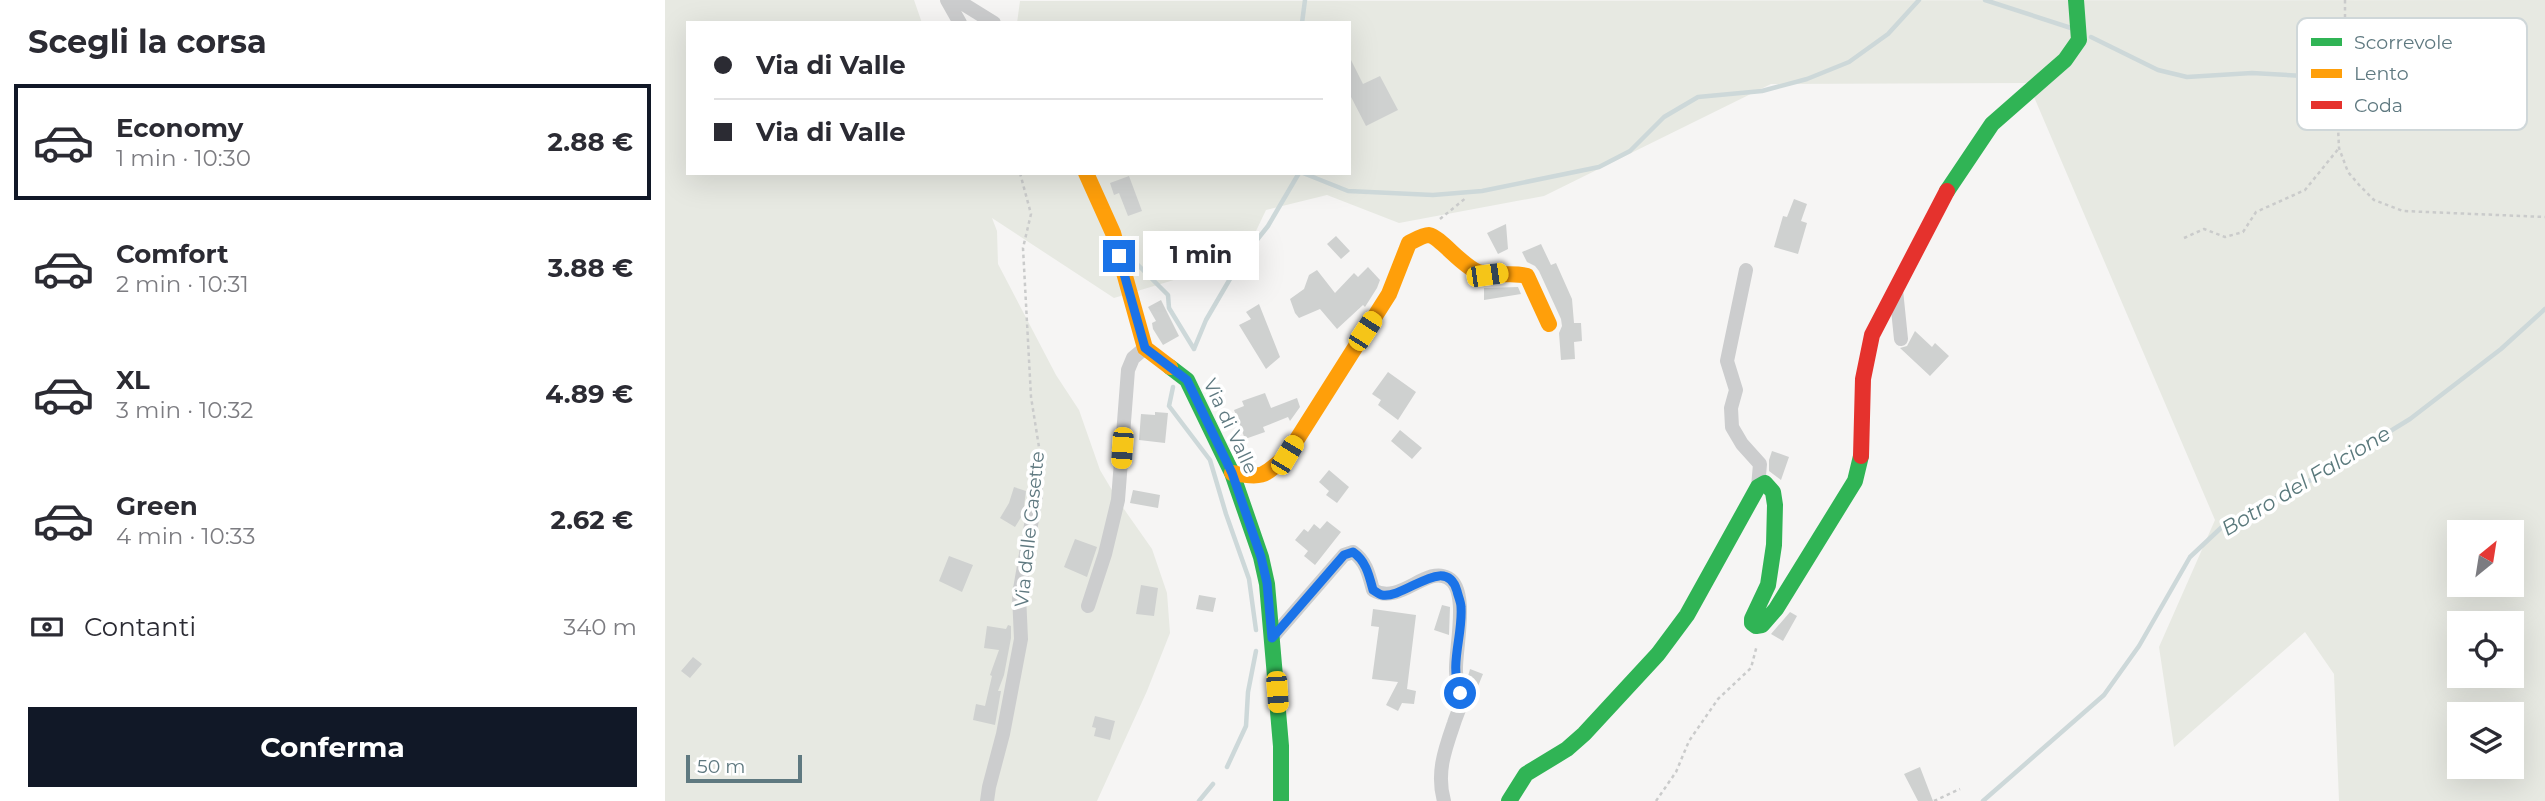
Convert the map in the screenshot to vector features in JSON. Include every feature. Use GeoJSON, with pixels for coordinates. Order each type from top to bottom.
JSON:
{"type":"FeatureCollection","features":[{"type":"Feature","properties":{"kind":"street"},"geometry":{"type":"LineString","coordinates":[[947,0],[959,21]]}},
{"type":"Feature","properties":{"kind":"street"},"geometry":{"type":"LineString","coordinates":[[957,0],[991,21]]}},
{"type":"Feature","properties":{"kind":"street"},"geometry":{"type":"LineString","coordinates":[[1758,487],[1765,483],[1771,487],[1776,509],[1769,581],[1751,620],[1756,626],[1762,625],[1776,609],[1855,481],[1861,457],[1863,379],[1872,335],[1948,190],[1992,124],[2066,60],[2079,40],[2076,0]]}},
{"type":"Feature","properties":{"kind":"street"},"geometry":{"type":"LineString","coordinates":[[1087,175],[1113,233],[1145,348],[1133,358],[1128,370],[1118,500],[1105,554],[1088,606]]}},
{"type":"Feature","properties":{"kind":"street"},"geometry":{"type":"LineString","coordinates":[[1232,473],[1256,477],[1265,475],[1287,455],[1389,294],[1409,243],[1426,234],[1433,236],[1474,270],[1487,275],[1515,272],[1527,276],[1549,324]]}},
{"type":"Feature","properties":{"kind":"street"},"geometry":{"type":"LineString","coordinates":[[1509,801],[1526,774],[1567,749],[1584,734],[1658,654],[1699,594],[1758,487],[1760,464],[1742,444],[1732,427],[1731,408],[1736,390],[1727,360],[1746,270]]}},
{"type":"Feature","properties":{"kind":"street"},"geometry":{"type":"LineString","coordinates":[[1896,289],[1901,339]]}},
{"type":"Feature","properties":{"kind":"street","name":"Via di Valle"},"geometry":{"type":"LineString","coordinates":[[1145,348],[1187,380],[1232,473],[1261,557],[1267,583],[1281,746],[1281,801]]}},
{"type":"Feature","properties":{"kind":"street","name":"Via delle Casette"},"geometry":{"type":"LineString","coordinates":[[987,801],[1021,639],[1019,595],[1036,496],[1036,478]]}},
{"type":"Feature","properties":{"kind":"street"},"geometry":{"type":"LineString","coordinates":[[1272,638],[1344,555],[1353,552],[1360,557],[1369,572],[1373,590],[1381,595],[1392,594],[1434,576],[1449,578],[1455,584],[1461,607],[1455,669],[1461,703],[1441,760],[1441,791],[1444,801]]}},
{"type":"Feature","properties":{"kind":"path"},"geometry":{"type":"LineString","coordinates":[[2345,0],[2345,18]]}},
{"type":"Feature","properties":{"kind":"path"},"geometry":{"type":"LineString","coordinates":[[2338,130],[2339,148],[2348,172],[2374,201],[2403,211],[2545,216]]}},
{"type":"Feature","properties":{"kind":"path"},"geometry":{"type":"LineString","coordinates":[[2184,237],[2204,229],[2225,237],[2243,232],[2256,212],[2305,190],[2339,148]]}},
{"type":"Feature","properties":{"kind":"path","name":"Via delle Casette"},"geometry":{"type":"LineString","coordinates":[[1021,175],[1031,214],[1023,248],[1031,397],[1039,447],[1036,478]]}},
{"type":"Feature","properties":{"kind":"path"},"geometry":{"type":"LineString","coordinates":[[1426,234],[1447,212],[1467,197]]}},
{"type":"Feature","properties":{"kind":"path"},"geometry":{"type":"LineString","coordinates":[[1656,801],[1676,772],[1689,741],[1719,699],[1751,668],[1762,625]]}},
{"type":"Feature","properties":{"kind":"path"},"geometry":{"type":"LineString","coordinates":[[1934,801],[1959,789]]}},
{"type":"Feature","properties":{"kind":"shaded area"},"geometry":{"type":"Polygon","coordinates":[[[665,0],[914,0],[921,21],[686,21],[686,175],[1351,175],[1351,21],[1017,21],[1020,1],[2545,0],[2545,801],[2339,801],[2334,674],[2305,632],[2174,747],[2159,647],[2215,520],[2028,83],[1771,84],[1544,196],[1399,223],[1327,195],[1266,210],[1246,252],[1200,276],[1174,280],[1114,298],[992,218],[997,231],[998,264],[1056,375],[1079,410],[1100,470],[1152,549],[1167,593],[1170,633],[1097,801],[665,801],[665,0]]]}},
{"type":"Feature","properties":{"kind":"building"},"geometry":{"type":"Polygon","coordinates":[[[1351,60],[1363,84],[1380,76],[1398,110],[1366,126],[1351,97],[1351,60]]]}},
{"type":"Feature","properties":{"kind":"building"},"geometry":{"type":"Polygon","coordinates":[[[1129,176],[1142,211],[1128,216],[1119,193],[1114,195],[1110,183],[1129,176]]]}},
{"type":"Feature","properties":{"kind":"building"},"geometry":{"type":"Polygon","coordinates":[[[1794,199],[1807,204],[1801,221],[1807,223],[1798,254],[1774,247],[1783,216],[1787,217],[1794,199]]]}},
{"type":"Feature","properties":{"kind":"building"},"geometry":{"type":"Polygon","coordinates":[[[1506,224],[1508,249],[1498,254],[1487,233],[1506,224]]]}},
{"type":"Feature","properties":{"kind":"building"},"geometry":{"type":"Polygon","coordinates":[[[1336,236],[1350,251],[1341,259],[1327,244],[1336,236]]]}},
{"type":"Feature","properties":{"kind":"building"},"geometry":{"type":"Polygon","coordinates":[[[1541,244],[1551,265],[1556,263],[1572,299],[1574,323],[1581,323],[1582,341],[1574,342],[1575,359],[1561,360],[1561,319],[1539,271],[1527,262],[1522,252],[1541,244]]]}},
{"type":"Feature","properties":{"kind":"building"},"geometry":{"type":"Polygon","coordinates":[[[1368,267],[1380,280],[1377,288],[1365,307],[1363,305],[1337,329],[1320,309],[1299,318],[1295,313],[1290,299],[1304,289],[1309,275],[1317,270],[1335,293],[1354,273],[1358,277],[1368,267]]]}},
{"type":"Feature","properties":{"kind":"building"},"geometry":{"type":"Polygon","coordinates":[[[1518,287],[1521,294],[1484,300],[1484,288],[1518,287]]]}},
{"type":"Feature","properties":{"kind":"building"},"geometry":{"type":"Polygon","coordinates":[[[1161,300],[1179,336],[1163,345],[1153,329],[1152,323],[1156,321],[1148,307],[1161,300]]]}},
{"type":"Feature","properties":{"kind":"building"},"geometry":{"type":"Polygon","coordinates":[[[1259,304],[1280,357],[1266,369],[1239,325],[1251,319],[1246,312],[1259,304]]]}},
{"type":"Feature","properties":{"kind":"building"},"geometry":{"type":"Polygon","coordinates":[[[1915,331],[1932,347],[1935,343],[1949,356],[1930,376],[1900,348],[1907,346],[1915,331]]]}},
{"type":"Feature","properties":{"kind":"building"},"geometry":{"type":"Polygon","coordinates":[[[1388,372],[1416,392],[1398,420],[1378,405],[1381,400],[1372,394],[1388,372]]]}},
{"type":"Feature","properties":{"kind":"building"},"geometry":{"type":"Polygon","coordinates":[[[1265,393],[1271,408],[1297,398],[1300,407],[1290,421],[1288,417],[1263,427],[1265,432],[1245,439],[1234,410],[1244,406],[1242,401],[1265,393]]]}},
{"type":"Feature","properties":{"kind":"building"},"geometry":{"type":"Polygon","coordinates":[[[1155,412],[1168,413],[1165,443],[1139,440],[1141,414],[1155,415],[1155,412]]]}},
{"type":"Feature","properties":{"kind":"building"},"geometry":{"type":"Polygon","coordinates":[[[1400,430],[1422,448],[1412,459],[1391,441],[1400,430]]]}},
{"type":"Feature","properties":{"kind":"building"},"geometry":{"type":"Polygon","coordinates":[[[1772,451],[1789,457],[1781,480],[1769,471],[1772,451]]]}},
{"type":"Feature","properties":{"kind":"building"},"geometry":{"type":"Polygon","coordinates":[[[1329,470],[1349,487],[1337,503],[1326,495],[1329,491],[1319,482],[1329,470]]]}},
{"type":"Feature","properties":{"kind":"building"},"geometry":{"type":"Polygon","coordinates":[[[1014,487],[1026,491],[1023,514],[1015,527],[1000,518],[1014,487]]]}},
{"type":"Feature","properties":{"kind":"building"},"geometry":{"type":"Polygon","coordinates":[[[1133,490],[1160,495],[1158,508],[1130,503],[1133,490]]]}},
{"type":"Feature","properties":{"kind":"building"},"geometry":{"type":"Polygon","coordinates":[[[1327,521],[1341,532],[1315,565],[1304,556],[1308,551],[1295,540],[1304,529],[1308,532],[1314,524],[1320,529],[1327,521]]]}},
{"type":"Feature","properties":{"kind":"building"},"geometry":{"type":"Polygon","coordinates":[[[1075,539],[1097,547],[1087,577],[1064,567],[1075,539]]]}},
{"type":"Feature","properties":{"kind":"building"},"geometry":{"type":"Polygon","coordinates":[[[949,556],[973,565],[962,592],[939,581],[949,556]]]}},
{"type":"Feature","properties":{"kind":"building"},"geometry":{"type":"Polygon","coordinates":[[[1141,585],[1158,588],[1154,616],[1136,614],[1141,585]]]}},
{"type":"Feature","properties":{"kind":"building"},"geometry":{"type":"Polygon","coordinates":[[[1199,595],[1216,598],[1213,612],[1196,609],[1199,595]]]}},
{"type":"Feature","properties":{"kind":"building"},"geometry":{"type":"Polygon","coordinates":[[[1442,605],[1450,607],[1449,635],[1434,630],[1442,605]]]}},
{"type":"Feature","properties":{"kind":"building"},"geometry":{"type":"Polygon","coordinates":[[[1373,609],[1416,615],[1407,689],[1416,691],[1414,704],[1402,703],[1398,711],[1386,705],[1398,682],[1372,679],[1379,627],[1371,626],[1373,609]]]}},
{"type":"Feature","properties":{"kind":"building"},"geometry":{"type":"Polygon","coordinates":[[[1790,612],[1797,616],[1783,641],[1771,634],[1790,612]]]}},
{"type":"Feature","properties":{"kind":"building"},"geometry":{"type":"Polygon","coordinates":[[[1008,625],[1011,626],[1011,638],[998,691],[1001,691],[995,725],[973,720],[976,704],[985,706],[992,676],[990,675],[999,650],[984,648],[987,626],[1006,629],[1008,625]]]}},
{"type":"Feature","properties":{"kind":"building"},"geometry":{"type":"Polygon","coordinates":[[[693,657],[702,664],[690,678],[681,671],[693,657]]]}},
{"type":"Feature","properties":{"kind":"building"},"geometry":{"type":"Polygon","coordinates":[[[1470,669],[1483,674],[1476,691],[1469,689],[1467,680],[1470,669]]]}},
{"type":"Feature","properties":{"kind":"building"},"geometry":{"type":"Polygon","coordinates":[[[1095,716],[1115,721],[1110,740],[1094,736],[1096,728],[1092,727],[1095,716]]]}},
{"type":"Feature","properties":{"kind":"building"},"geometry":{"type":"Polygon","coordinates":[[[1920,767],[1933,801],[1918,801],[1904,774],[1920,767]]]}},
{"type":"Feature","properties":{"kind":"waterway"},"geometry":{"type":"LineString","coordinates":[[1302,21],[1305,0]]}},
{"type":"Feature","properties":{"kind":"waterway"},"geometry":{"type":"LineString","coordinates":[[1308,175],[1348,191],[1433,195],[1482,191],[1599,167],[1630,151],[1664,117],[1698,97],[1762,91],[1807,79],[1849,62],[1888,34],[1919,0]]}},
{"type":"Feature","properties":{"kind":"waterway"},"geometry":{"type":"LineString","coordinates":[[1985,0],[2071,28]]}},
{"type":"Feature","properties":{"kind":"waterway"},"geometry":{"type":"LineString","coordinates":[[2091,37],[2158,70],[2187,77],[2252,73],[2297,76]]}},
{"type":"Feature","properties":{"kind":"waterway"},"geometry":{"type":"LineString","coordinates":[[1194,349],[1206,320],[1241,260],[1268,226],[1298,175]]}},
{"type":"Feature","properties":{"kind":"waterway"},"geometry":{"type":"LineString","coordinates":[[1125,238],[1135,262],[1168,295],[1169,308],[1194,349]]}},
{"type":"Feature","properties":{"kind":"waterway","name":"Botro del Falcione"},"geometry":{"type":"LineString","coordinates":[[1983,801],[2104,695],[2139,646],[2190,557],[2223,526],[2309,481],[2410,419],[2501,349],[2545,309]]}},
{"type":"Feature","properties":{"kind":"waterway"},"geometry":{"type":"LineString","coordinates":[[1173,387],[1169,406],[1210,460],[1249,579],[1256,630]]}},
{"type":"Feature","properties":{"kind":"waterway"},"geometry":{"type":"LineString","coordinates":[[1227,767],[1246,726],[1248,692],[1256,651]]}},
{"type":"Feature","properties":{"kind":"waterway"},"geometry":{"type":"LineString","coordinates":[[1199,801],[1213,784]]}},
{"type":"Feature","properties":{"kind":"traffic: fast"},"geometry":{"type":"LineString","coordinates":[[1947,191],[1992,124],[2065,60],[2079,40],[2076,0]]}},
{"type":"Feature","properties":{"kind":"traffic: fast"},"geometry":{"type":"LineString","coordinates":[[1170,367],[1187,380],[1232,473],[1261,557],[1267,584],[1281,746],[1281,801]]}},
{"type":"Feature","properties":{"kind":"traffic: fast"},"geometry":{"type":"LineString","coordinates":[[1509,801],[1526,774],[1567,749],[1584,734],[1658,654],[1687,615],[1758,487],[1765,483],[1773,492],[1775,505],[1774,545],[1768,585],[1752,619],[1756,626],[1762,625],[1776,609],[1855,481],[1861,456]]}},
{"type":"Feature","properties":{"kind":"traffic: slow"},"geometry":{"type":"LineString","coordinates":[[1087,175],[1113,233],[1145,348],[1170,367]]}},
{"type":"Feature","properties":{"kind":"traffic: slow"},"geometry":{"type":"LineString","coordinates":[[1232,473],[1263,474],[1287,455],[1389,294],[1409,243],[1419,238],[1429,235],[1434,237],[1478,272],[1527,276],[1549,324]]}},
{"type":"Feature","properties":{"kind":"traffic: jam"},"geometry":{"type":"LineString","coordinates":[[1861,456],[1863,379],[1872,335],[1947,191]]}},
{"type":"Feature","properties":{"kind":"route"},"geometry":{"type":"LineString","coordinates":[[1119,256],[1145,348],[1187,380],[1232,473],[1261,557],[1267,583],[1272,638],[1344,555],[1353,552],[1360,557],[1369,572],[1373,590],[1381,595],[1392,594],[1434,576],[1444,576],[1455,584],[1461,607],[1455,669],[1460,693]]}}]}
